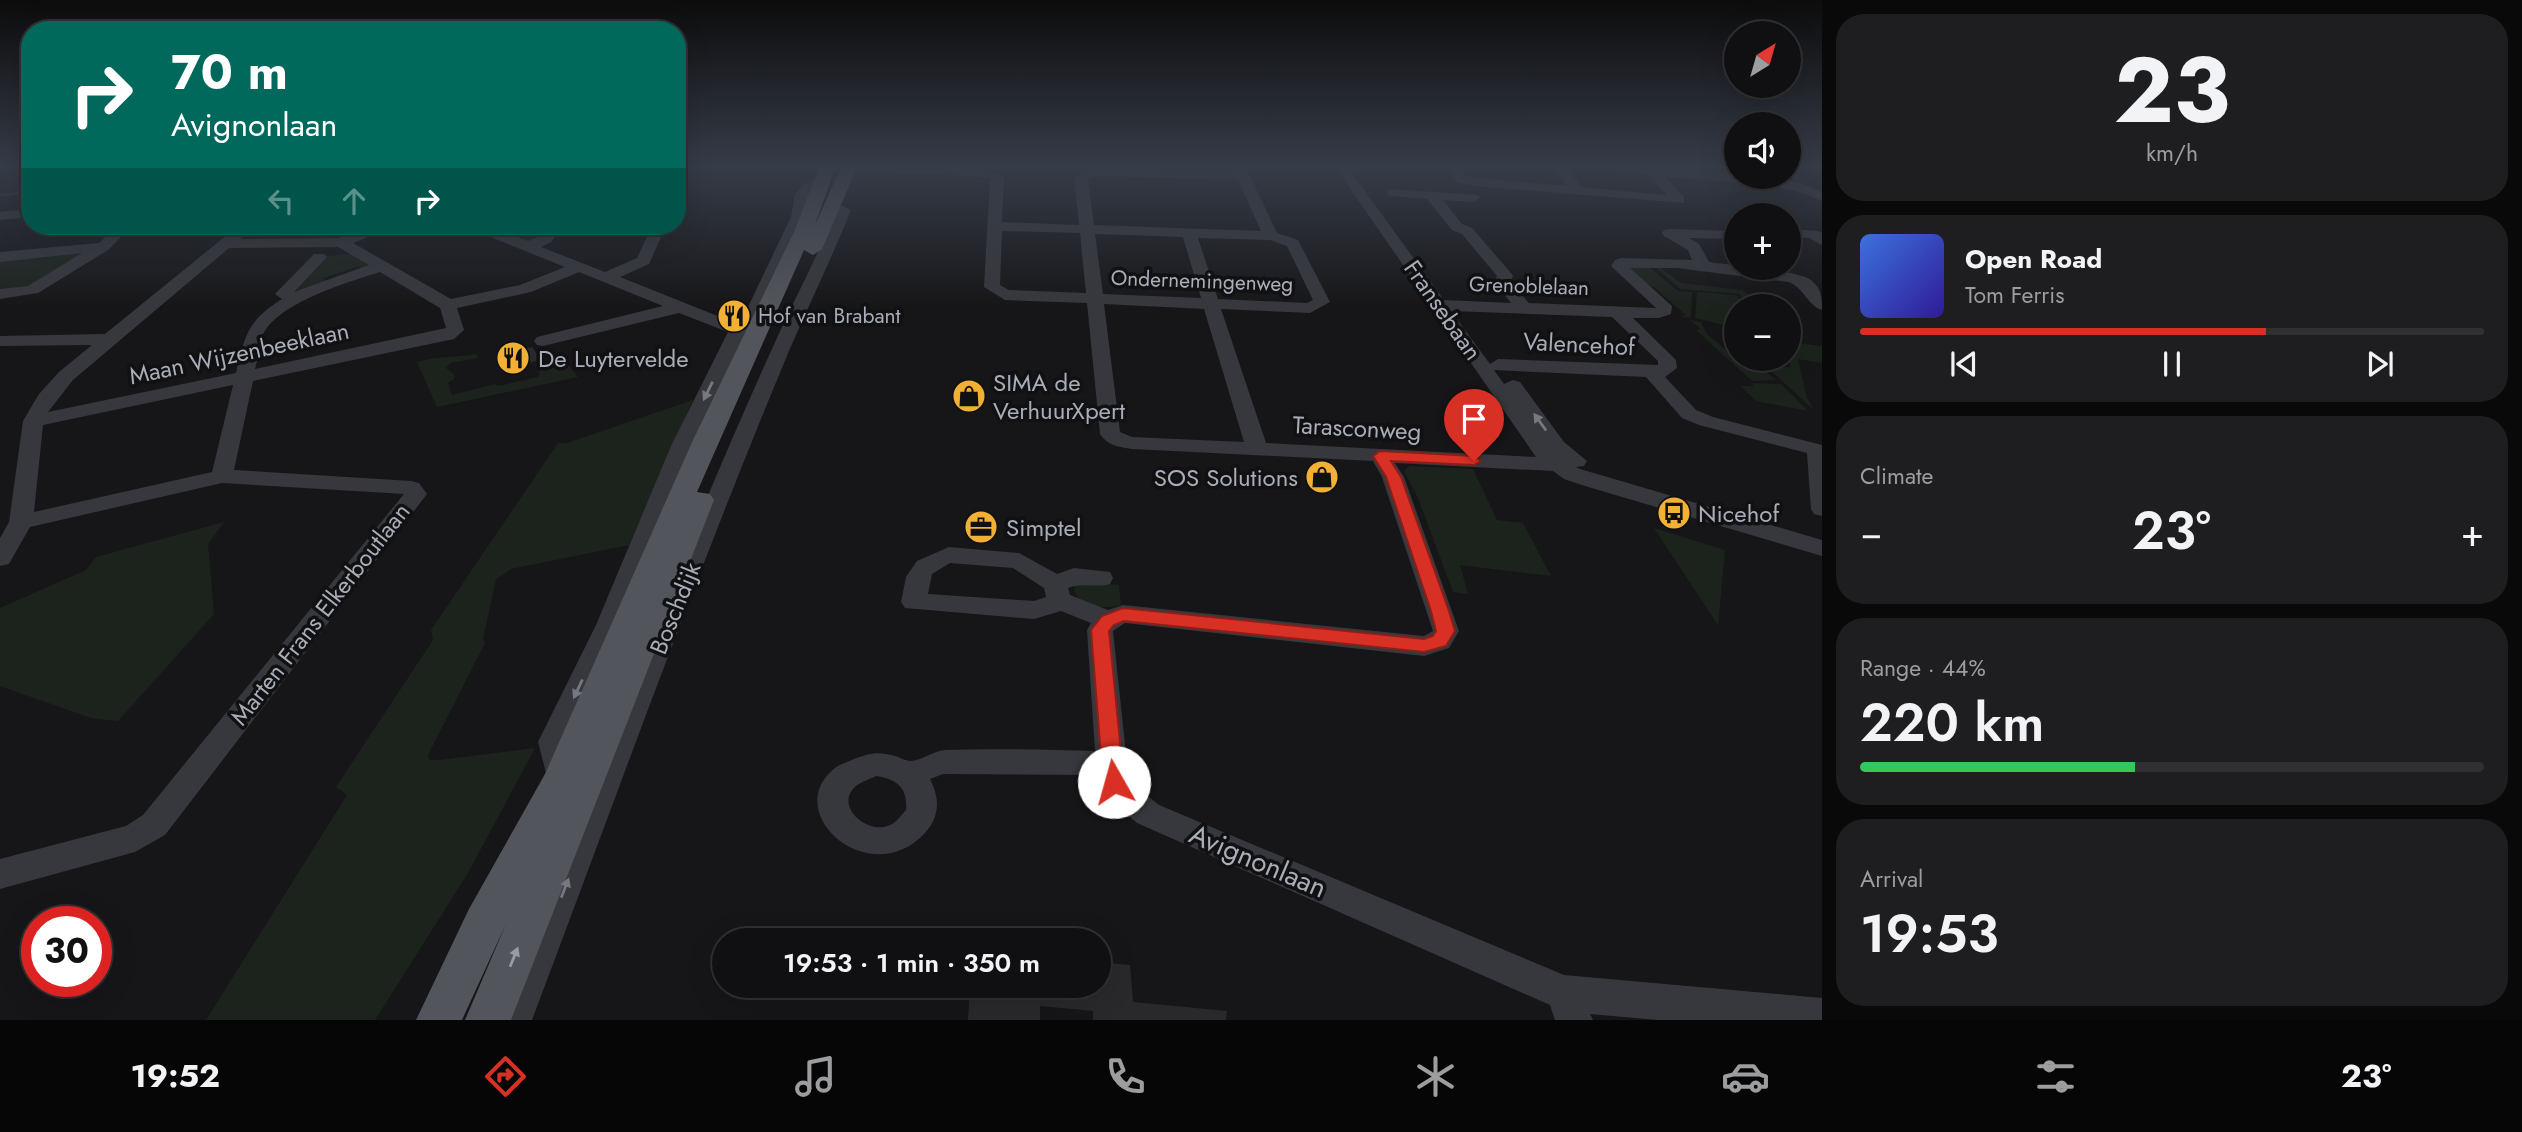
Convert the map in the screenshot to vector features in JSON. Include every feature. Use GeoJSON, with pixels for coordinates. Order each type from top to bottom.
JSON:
{"type":"FeatureCollection","features":[{"type":"Feature","properties":{"kind":"main road","name":"Boschdijk"},"geometry":{"type":"LineString","coordinates":[[439,1020],[484,923],[561,779],[700,452],[812,213]]}},
{"type":"Feature","properties":{"kind":"main road","name":"Boschdijk"},"geometry":{"type":"LineString","coordinates":[[488,1020],[815,213]]}},
{"type":"Feature","properties":{"kind":"street"},"geometry":{"type":"LineString","coordinates":[[561,779],[553,742],[609,625],[681,446],[738,330],[754,313],[798,213]]}},
{"type":"Feature","properties":{"kind":"street","name":"Boschdijk"},"geometry":{"type":"LineString","coordinates":[[513,1020],[682,591],[781,349],[843,213]]}},
{"type":"Feature","properties":{"kind":"street"},"geometry":{"type":"LineString","coordinates":[[996,213],[995,226],[1271,236]]}},
{"type":"Feature","properties":{"kind":"street"},"geometry":{"type":"LineString","coordinates":[[1085,213],[1093,299]]}},
{"type":"Feature","properties":{"kind":"street","name":"Ondernemingenweg"},"geometry":{"type":"LineString","coordinates":[[995,226],[992,287],[996,292],[1005,295],[1310,308],[1322,302],[1293,243],[1271,236],[1260,213]]}},
{"type":"Feature","properties":{"kind":"street","name":"Fransebaan"},"geometry":{"type":"LineString","coordinates":[[1380,213],[1447,305],[1536,446],[1557,465],[1593,481],[1822,548]]}},
{"type":"Feature","properties":{"kind":"street"},"geometry":{"type":"LineString","coordinates":[[1445,213],[1457,227],[1467,231],[1505,276],[1502,282],[1524,308]]}},
{"type":"Feature","properties":{"kind":"street"},"geometry":{"type":"LineString","coordinates":[[0,216],[21,214]]}},
{"type":"Feature","properties":{"kind":"street"},"geometry":{"type":"LineString","coordinates":[[1724,235],[1669,233],[1694,247],[1703,266],[1799,281],[1822,281]]}},
{"type":"Feature","properties":{"kind":"street"},"geometry":{"type":"LineString","coordinates":[[1189,234],[1257,449]]}},
{"type":"Feature","properties":{"kind":"street"},"geometry":{"type":"LineString","coordinates":[[1801,234],[1813,234],[1822,240]]}},
{"type":"Feature","properties":{"kind":"street"},"geometry":{"type":"LineString","coordinates":[[0,294],[32,290],[103,247],[116,235]]}},
{"type":"Feature","properties":{"kind":"street"},"geometry":{"type":"LineString","coordinates":[[0,558],[21,522],[33,421],[46,398],[109,339],[236,235]]}},
{"type":"Feature","properties":{"kind":"street"},"geometry":{"type":"LineString","coordinates":[[224,244],[341,242],[359,235]]}},
{"type":"Feature","properties":{"kind":"street"},"geometry":{"type":"LineString","coordinates":[[498,235],[738,330]]}},
{"type":"Feature","properties":{"kind":"street"},"geometry":{"type":"LineString","coordinates":[[527,247],[546,239],[549,235]]}},
{"type":"Feature","properties":{"kind":"street"},"geometry":{"type":"LineString","coordinates":[[605,278],[643,261],[655,235]]}},
{"type":"Feature","properties":{"kind":"street"},"geometry":{"type":"LineString","coordinates":[[341,242],[448,305],[526,289],[578,267]]}},
{"type":"Feature","properties":{"kind":"street"},"geometry":{"type":"LineString","coordinates":[[0,257],[103,247]]}},
{"type":"Feature","properties":{"kind":"street"},"geometry":{"type":"LineString","coordinates":[[296,297],[283,294],[319,257]]}},
{"type":"Feature","properties":{"kind":"street","name":"Grenoblelaan"},"geometry":{"type":"LineString","coordinates":[[1447,305],[1659,313],[1665,310],[1620,268],[1621,263],[1703,266]]}},
{"type":"Feature","properties":{"kind":"street"},"geometry":{"type":"LineString","coordinates":[[222,476],[254,334],[263,323],[296,297],[381,266]]}},
{"type":"Feature","properties":{"kind":"street"},"geometry":{"type":"LineString","coordinates":[[1799,281],[1805,283],[1822,305]]}},
{"type":"Feature","properties":{"kind":"street","name":"Tarasconweg"},"geometry":{"type":"LineString","coordinates":[[1093,299],[1110,434],[1117,440],[1380,456],[1581,464]]}},
{"type":"Feature","properties":{"kind":"street","name":"Maan Wijzenbeeklaan"},"geometry":{"type":"LineString","coordinates":[[33,421],[454,332],[456,330],[448,305]]}},
{"type":"Feature","properties":{"kind":"street","name":"Fransebaan"},"geometry":{"type":"LineString","coordinates":[[1447,305],[1498,365],[1557,446],[1581,464],[1615,477],[1822,536]]}},
{"type":"Feature","properties":{"kind":"street"},"geometry":{"type":"LineString","coordinates":[[543,341],[681,307]]}},
{"type":"Feature","properties":{"kind":"street"},"geometry":{"type":"LineString","coordinates":[[1617,312],[1667,360],[1668,368],[1657,372],[1655,378],[1689,414],[1819,450],[1822,509]]}},
{"type":"Feature","properties":{"kind":"street"},"geometry":{"type":"LineString","coordinates":[[0,341],[109,339]]}},
{"type":"Feature","properties":{"kind":"street","name":"Valencehof"},"geometry":{"type":"LineString","coordinates":[[1498,365],[1657,372]]}},
{"type":"Feature","properties":{"kind":"street"},"geometry":{"type":"LineString","coordinates":[[1101,578],[1074,576],[1057,592],[1049,607],[1034,610],[914,602],[921,569],[930,561],[948,555],[1019,561],[1057,592],[1108,620],[1123,614],[1424,646],[1440,641],[1446,631],[1440,611],[1394,477],[1380,456]]}},
{"type":"Feature","properties":{"kind":"street","name":"Marten Frans Elkerboutlaan"},"geometry":{"type":"LineString","coordinates":[[0,874],[135,838],[154,825],[416,494],[411,488],[222,476],[21,522]]}},
{"type":"Feature","properties":{"kind":"street","name":"Avignonlaan"},"geometry":{"type":"LineString","coordinates":[[1108,620],[1100,630],[1114,782],[1127,800],[1148,814],[1569,1007],[1822,1017]]}},
{"type":"Feature","properties":{"kind":"street"},"geometry":{"type":"LineString","coordinates":[[910,775],[942,762],[1111,764]]}},
{"type":"Feature","properties":{"kind":"shaded area"},"geometry":{"type":"Polygon","coordinates":[[[507,235],[544,235],[543,236],[524,243],[507,235]]]}},
{"type":"Feature","properties":{"kind":"shaded area"},"geometry":{"type":"Polygon","coordinates":[[[93,249],[32,286],[0,290],[0,259],[93,249]]]}},
{"type":"Feature","properties":{"kind":"shaded area"},"geometry":{"type":"Polygon","coordinates":[[[351,253],[371,264],[364,269],[359,266],[323,278],[328,282],[300,293],[289,291],[323,257],[351,253]]]}},
{"type":"Feature","properties":{"kind":"shaded area"},"geometry":{"type":"Polygon","coordinates":[[[1664,264],[1661,268],[1681,283],[1742,290],[1747,294],[1680,289],[1654,266],[1664,264]]]}},
{"type":"Feature","properties":{"kind":"shaded area"},"geometry":{"type":"Polygon","coordinates":[[[1626,266],[1648,266],[1678,291],[1692,292],[1691,317],[1681,316],[1686,315],[1654,287],[1646,286],[1626,266]]]}},
{"type":"Feature","properties":{"kind":"shaded area"},"geometry":{"type":"Polygon","coordinates":[[[1697,292],[1724,294],[1724,325],[1695,318],[1697,292]]]}},
{"type":"Feature","properties":{"kind":"shaded area"},"geometry":{"type":"Polygon","coordinates":[[[1690,320],[1701,322],[1707,334],[1724,348],[1724,356],[1696,330],[1701,329],[1690,320]]]}},
{"type":"Feature","properties":{"kind":"shaded area"},"geometry":{"type":"Polygon","coordinates":[[[1801,343],[1822,346],[1822,363],[1801,360],[1801,343]]]}},
{"type":"Feature","properties":{"kind":"shaded area"},"geometry":{"type":"Polygon","coordinates":[[[476,354],[478,358],[450,363],[446,368],[455,378],[448,383],[452,395],[538,377],[540,373],[535,365],[560,355],[578,377],[437,407],[417,362],[476,354]]]}},
{"type":"Feature","properties":{"kind":"shaded area"},"geometry":{"type":"Polygon","coordinates":[[[1741,371],[1765,371],[1776,380],[1752,381],[1741,371]]]}},
{"type":"Feature","properties":{"kind":"shaded area"},"geometry":{"type":"Polygon","coordinates":[[[1771,371],[1801,371],[1807,398],[1814,410],[1771,371]]]}},
{"type":"Feature","properties":{"kind":"shaded area"},"geometry":{"type":"Polygon","coordinates":[[[1751,383],[1781,384],[1808,411],[1756,401],[1741,386],[1754,386],[1751,383]]]}},
{"type":"Feature","properties":{"kind":"shaded area"},"geometry":{"type":"Polygon","coordinates":[[[693,400],[629,545],[511,569],[496,579],[483,639],[485,643],[428,755],[430,760],[439,760],[535,748],[468,873],[375,1020],[206,1020],[347,795],[336,787],[433,640],[431,630],[558,443],[567,443],[693,400]]]}},
{"type":"Feature","properties":{"kind":"shaded area"},"geometry":{"type":"Polygon","coordinates":[[[1410,466],[1473,469],[1497,520],[1523,523],[1551,576],[1460,565],[1468,594],[1453,592],[1418,498],[1404,471],[1410,466]]]}},
{"type":"Feature","properties":{"kind":"shaded area"},"geometry":{"type":"Polygon","coordinates":[[[224,522],[208,544],[214,614],[118,721],[91,718],[0,686],[0,608],[86,570],[96,557],[224,522]]]}},
{"type":"Feature","properties":{"kind":"shaded area"},"geometry":{"type":"Polygon","coordinates":[[[1654,528],[1725,550],[1718,625],[1654,528]]]}},
{"type":"Feature","properties":{"kind":"shaded area"},"geometry":{"type":"Polygon","coordinates":[[[1083,582],[1119,585],[1121,605],[1101,607],[1082,601],[1074,591],[1075,585],[1083,582]]]}},
{"type":"Feature","properties":{"kind":"building"},"geometry":{"type":"Polygon","coordinates":[[[532,347],[541,360],[520,365],[512,352],[532,347]]]}},
{"type":"Feature","properties":{"kind":"building"},"geometry":{"type":"Polygon","coordinates":[[[1111,963],[1130,965],[1133,1002],[1227,1011],[1226,1020],[1093,1020],[1093,1011],[1040,1006],[1040,1020],[968,1020],[969,998],[1111,998],[1111,963]]]}},
{"type":"Feature","properties":{"kind":"place","name":"Hof van Brabant"},"geometry":{"type":"Point","coordinates":[734,316]}},
{"type":"Feature","properties":{"kind":"place","name":"De Luytervelde"},"geometry":{"type":"Point","coordinates":[513,358]}},
{"type":"Feature","properties":{"kind":"place","name":"SIMA de VerhuurXpert"},"geometry":{"type":"Point","coordinates":[969,396]}},
{"type":"Feature","properties":{"kind":"place","name":"SOS Solutions"},"geometry":{"type":"Point","coordinates":[1322,477]}},
{"type":"Feature","properties":{"kind":"place","name":"Nicehof"},"geometry":{"type":"Point","coordinates":[1674,513]}},
{"type":"Feature","properties":{"kind":"place","name":"Simptel"},"geometry":{"type":"Point","coordinates":[981,527]}},
{"type":"Feature","properties":{"kind":"route"},"geometry":{"type":"LineString","coordinates":[[1114,782],[1100,630],[1108,620],[1123,614],[1424,646],[1440,641],[1446,631],[1440,611],[1394,477],[1380,456],[1474,461]]}}]}
